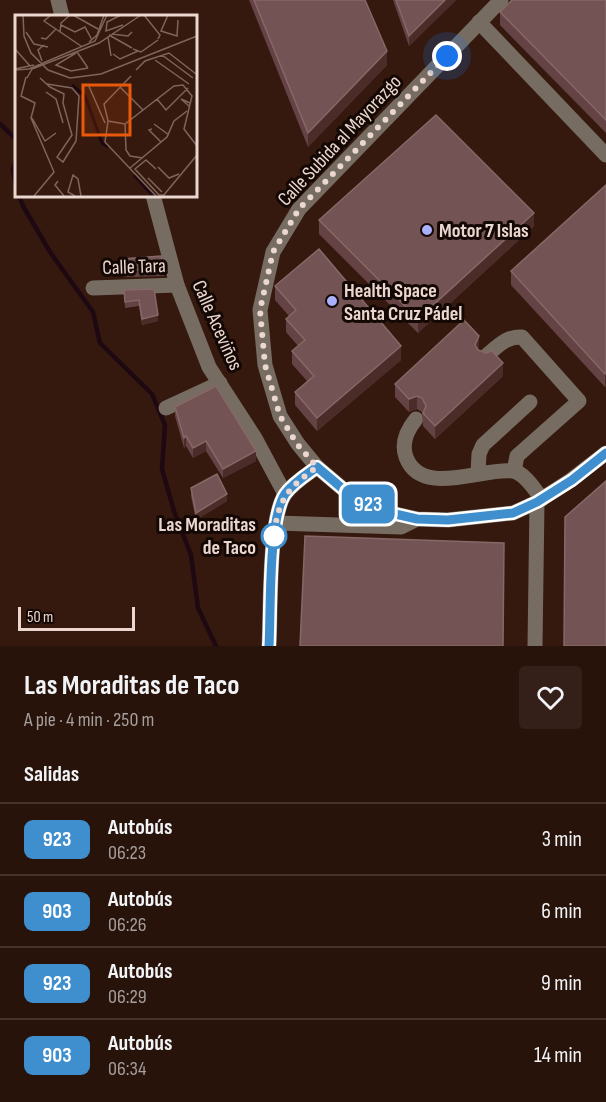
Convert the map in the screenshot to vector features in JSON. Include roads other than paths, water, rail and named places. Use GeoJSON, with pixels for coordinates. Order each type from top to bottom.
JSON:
{"type":"FeatureCollection","features":[{"type":"Feature","properties":{"kind":"street"},"geometry":{"type":"LineString","coordinates":[[58,0],[62,15]]}},
{"type":"Feature","properties":{"kind":"street","name":"Calle Subida al Mayorazgo"},"geometry":{"type":"LineString","coordinates":[[501,0],[299,209],[273,252],[260,310],[265,365],[280,416],[297,444],[317,467],[343,489],[378,510],[417,519],[448,520],[513,513],[540,501],[572,480],[606,453]]}},
{"type":"Feature","properties":{"kind":"street"},"geometry":{"type":"LineString","coordinates":[[479,22],[606,155]]}},
{"type":"Feature","properties":{"kind":"street","name":"Calle Aceviños"},"geometry":{"type":"LineString","coordinates":[[153,196],[177,285],[209,367],[255,438],[285,494]]}},
{"type":"Feature","properties":{"kind":"street","name":"Calle Tara"},"geometry":{"type":"LineString","coordinates":[[93,288],[177,285]]}},
{"type":"Feature","properties":{"kind":"street"},"geometry":{"type":"LineString","coordinates":[[485,357],[505,340],[522,337],[579,401],[518,456],[514,471]]}},
{"type":"Feature","properties":{"kind":"street"},"geometry":{"type":"LineString","coordinates":[[166,408],[220,383]]}},
{"type":"Feature","properties":{"kind":"street"},"geometry":{"type":"LineString","coordinates":[[478,473],[479,454],[483,445],[530,402]]}},
{"type":"Feature","properties":{"kind":"street"},"geometry":{"type":"LineString","coordinates":[[416,419],[404,439],[406,459],[420,474],[434,479],[446,479],[478,473],[514,471],[527,480],[540,501],[535,646]]}},
{"type":"Feature","properties":{"kind":"street"},"geometry":{"type":"LineString","coordinates":[[269,646],[273,539],[279,507],[285,494],[317,467]]}},
{"type":"Feature","properties":{"kind":"street"},"geometry":{"type":"LineString","coordinates":[[276,523],[401,527],[417,519]]}},
{"type":"Feature","properties":{"kind":"waterway"},"geometry":{"type":"LineString","coordinates":[[0,124],[15,138]]}},
{"type":"Feature","properties":{"kind":"waterway"},"geometry":{"type":"LineString","coordinates":[[15,164],[13,169],[15,181]]}},
{"type":"Feature","properties":{"kind":"waterway"},"geometry":{"type":"LineString","coordinates":[[19,196],[50,252],[93,312],[100,343],[152,394],[165,425],[162,469],[174,511],[191,555],[198,608],[216,646]]}},
{"type":"Feature","properties":{"kind":"place","name":"Motor 7 Islas"},"geometry":{"type":"Point","coordinates":[427,230]}},
{"type":"Feature","properties":{"kind":"place","name":"Health Space Santa Cruz Pádel"},"geometry":{"type":"Point","coordinates":[332,301]}},
{"type":"Feature","properties":{"kind":"place","name":"Las Moraditas de Taco"},"geometry":{"type":"Point","coordinates":[274,536]}}]}
